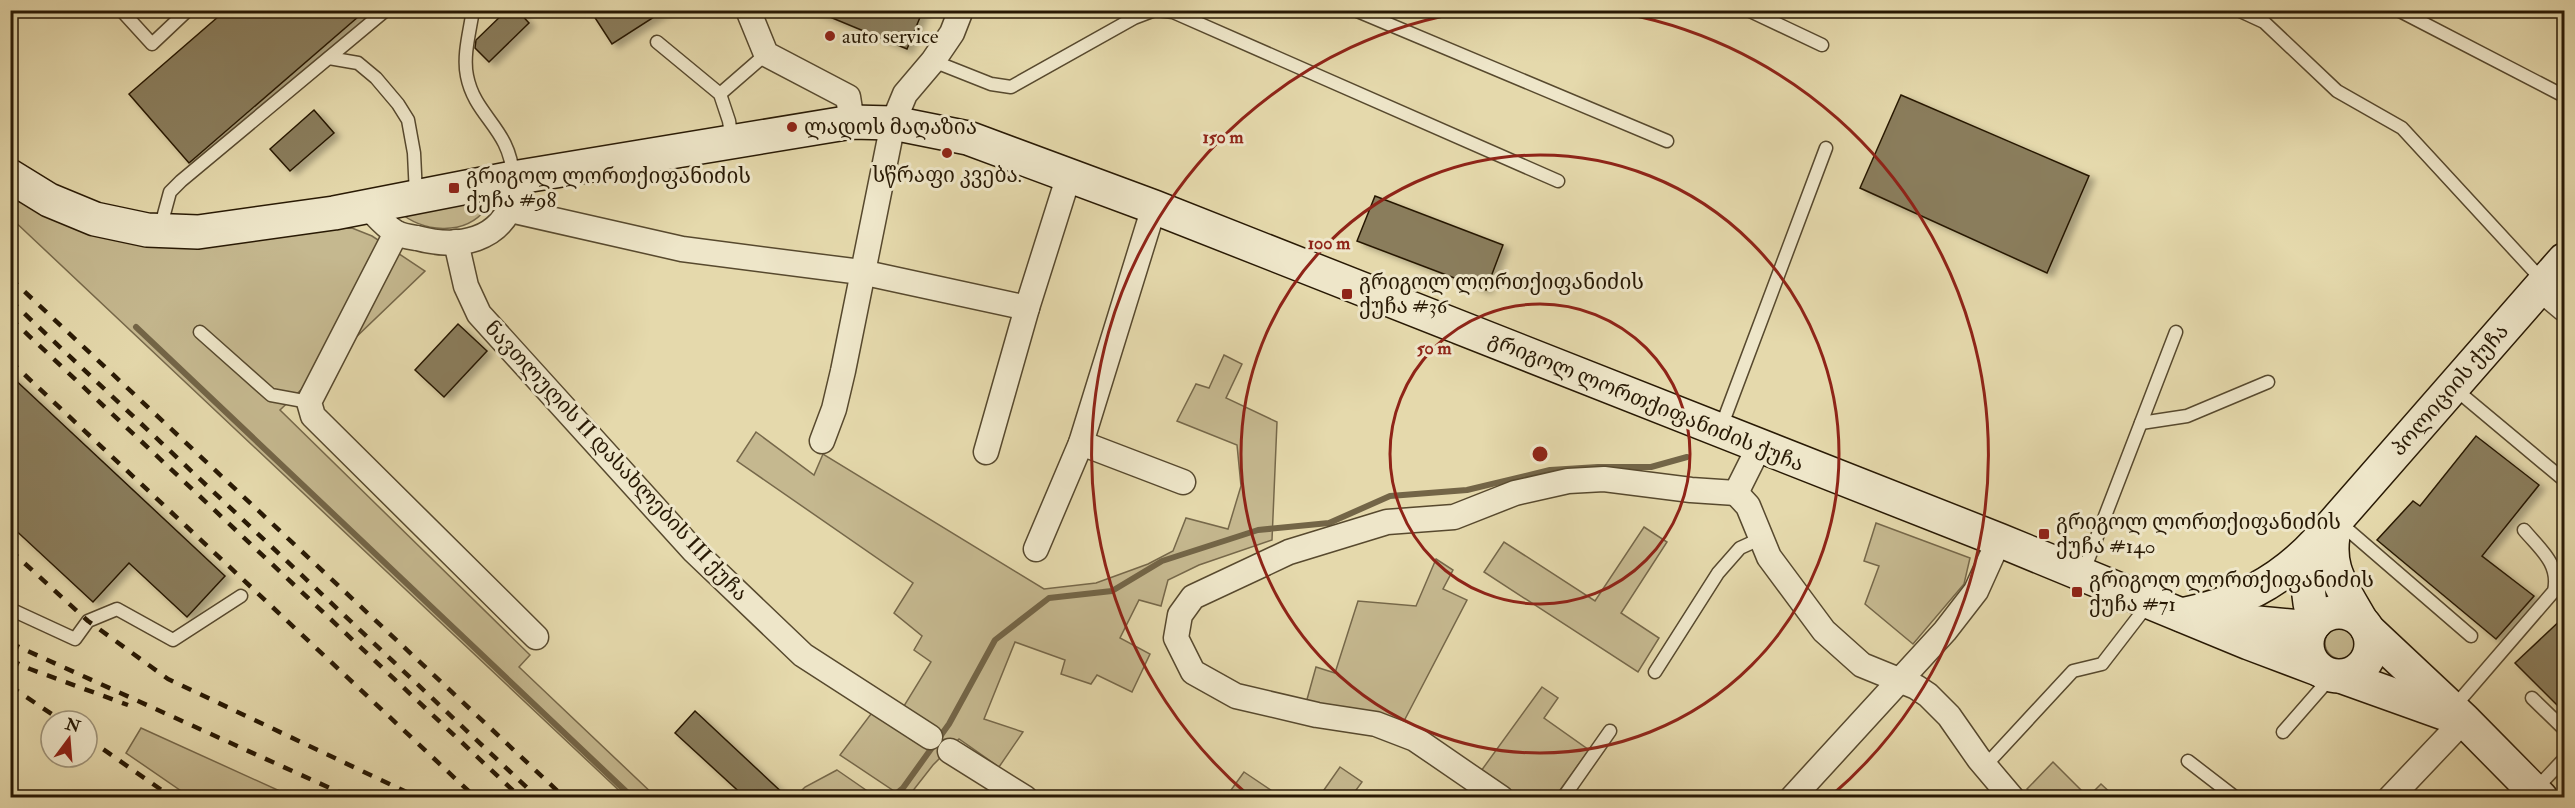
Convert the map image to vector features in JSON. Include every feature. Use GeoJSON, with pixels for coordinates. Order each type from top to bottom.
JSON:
{"type":"FeatureCollection","features":[{"type":"Feature","properties":{"kind":"street"},"geometry":{"type":"LineString","coordinates":[[748,10],[766,54],[848,97],[852,122]]}},
{"type":"Feature","properties":{"kind":"street"},"geometry":{"type":"LineString","coordinates":[[822,441],[834,409],[843,370],[861,272],[893,123],[905,94],[933,61],[952,33],[961,10]]}},
{"type":"Feature","properties":{"kind":"street","name":"გრიგოლ ლორთქიფანიძის ქუჩა"},"geometry":{"type":"LineString","coordinates":[[10,176],[49,200],[94,219],[147,230],[208,230],[273,223],[513,178],[852,122],[893,123],[968,138],[1154,207],[1999,540],[2331,674],[2458,715]]}},
{"type":"Feature","properties":{"kind":"street"},"geometry":{"type":"LineString","coordinates":[[986,452],[1026,308],[1069,176]]}},
{"type":"Feature","properties":{"kind":"street"},"geometry":{"type":"LineString","coordinates":[[368,207],[396,233],[439,243],[484,237],[510,210],[514,196],[513,178]]}},
{"type":"Feature","properties":{"kind":"street"},"geometry":{"type":"LineString","coordinates":[[1036,549],[1080,443],[1154,207]]}},
{"type":"Feature","properties":{"kind":"street"},"geometry":{"type":"LineString","coordinates":[[510,210],[682,249],[861,272],[1026,308]]}},
{"type":"Feature","properties":{"kind":"street"},"geometry":{"type":"LineString","coordinates":[[396,233],[309,402],[313,416],[536,637]]}},
{"type":"Feature","properties":{"kind":"street","name":"ნავთლუღის II დასახლების III ქუჩა"},"geometry":{"type":"LineString","coordinates":[[456,242],[466,286],[479,314],[693,550],[803,655],[930,737]]}},
{"type":"Feature","properties":{"kind":"street"},"geometry":{"type":"LineString","coordinates":[[2550,278],[2565,309]]}},
{"type":"Feature","properties":{"kind":"street","name":"პოლიციის ქუჩა"},"geometry":{"type":"LineString","coordinates":[[2313,626],[2308,602],[2307,580],[2311,559],[2328,530],[2550,278]]}},
{"type":"Feature","properties":{"kind":"street"},"geometry":{"type":"LineString","coordinates":[[1080,443],[1183,482]]}},
{"type":"Feature","properties":{"kind":"street"},"geometry":{"type":"LineString","coordinates":[[1736,493],[1759,447]]}},
{"type":"Feature","properties":{"kind":"street"},"geometry":{"type":"LineString","coordinates":[[1501,798],[1415,739],[1376,724],[1317,715],[1236,696],[1193,672],[1176,638],[1180,615],[1193,597],[1289,552],[1388,522],[1454,517],[1515,493],[1568,481],[1604,479],[1736,493],[1748,506],[1768,557],[1824,631],[1862,665],[1900,680],[1928,695],[1949,716],[1985,766],[2012,798]]}},
{"type":"Feature","properties":{"kind":"street"},"geometry":{"type":"LineString","coordinates":[[2182,615],[2213,609],[2263,587],[2298,562],[2328,530]]}},
{"type":"Feature","properties":{"kind":"street"},"geometry":{"type":"LineString","coordinates":[[2328,530],[2332,562],[2340,583],[2364,625],[2372,640],[2368,660],[2362,668],[2331,674],[2311,661],[2307,650],[2307,639],[2313,626],[2325,615],[2337,612],[2349,613],[2364,625]]}},
{"type":"Feature","properties":{"kind":"street"},"geometry":{"type":"LineString","coordinates":[[1791,798],[1945,631],[1976,591],[1999,540]]}},
{"type":"Feature","properties":{"kind":"street","name":"გრიგოლ ლორთქიფანიძის ქუჩა"},"geometry":{"type":"LineString","coordinates":[[2182,615],[2313,626]]}},
{"type":"Feature","properties":{"kind":"street","name":"გრიგოლ ლორთქიფანიძის ქუჩა"},"geometry":{"type":"LineString","coordinates":[[2364,625],[2458,715],[2534,795]]}},
{"type":"Feature","properties":{"kind":"street"},"geometry":{"type":"LineString","coordinates":[[2390,798],[2458,715]]}},
{"type":"Feature","properties":{"kind":"street"},"geometry":{"type":"LineString","coordinates":[[950,751],[1025,798]]}},
{"type":"Feature","properties":{"kind":"lane"},"geometry":{"type":"LineString","coordinates":[[121,10],[152,44],[188,10]]}},
{"type":"Feature","properties":{"kind":"lane"},"geometry":{"type":"LineString","coordinates":[[160,230],[170,192],[181,181],[386,10]]}},
{"type":"Feature","properties":{"kind":"lane"},"geometry":{"type":"LineString","coordinates":[[933,61],[991,84],[1011,87],[1134,18],[1156,10],[1173,12],[1558,181]]}},
{"type":"Feature","properties":{"kind":"lane"},"geometry":{"type":"LineString","coordinates":[[1355,10],[1667,141]]}},
{"type":"Feature","properties":{"kind":"lane"},"geometry":{"type":"LineString","coordinates":[[1748,10],[1822,45]]}},
{"type":"Feature","properties":{"kind":"lane"},"geometry":{"type":"LineString","coordinates":[[2238,10],[2264,22],[2337,91],[2402,128],[2550,278]]}},
{"type":"Feature","properties":{"kind":"lane"},"geometry":{"type":"LineString","coordinates":[[2398,10],[2565,96]]}},
{"type":"Feature","properties":{"kind":"lane"},"geometry":{"type":"LineString","coordinates":[[472,16],[467,48],[467,75],[476,102],[507,146],[513,178]]}},
{"type":"Feature","properties":{"kind":"lane"},"geometry":{"type":"LineString","coordinates":[[657,42],[720,94],[729,121],[732,142]]}},
{"type":"Feature","properties":{"kind":"lane"},"geometry":{"type":"LineString","coordinates":[[720,94],[766,54]]}},
{"type":"Feature","properties":{"kind":"lane"},"geometry":{"type":"LineString","coordinates":[[329,58],[358,63],[399,104],[408,120],[414,153],[416,197]]}},
{"type":"Feature","properties":{"kind":"lane"},"geometry":{"type":"LineString","coordinates":[[1719,431],[1826,148]]}},
{"type":"Feature","properties":{"kind":"lane"},"geometry":{"type":"LineString","coordinates":[[200,332],[271,395],[309,402]]}},
{"type":"Feature","properties":{"kind":"lane"},"geometry":{"type":"LineString","coordinates":[[2083,575],[2176,332]]}},
{"type":"Feature","properties":{"kind":"lane"},"geometry":{"type":"LineString","coordinates":[[2141,423],[2187,416],[2268,382]]}},
{"type":"Feature","properties":{"kind":"lane"},"geometry":{"type":"LineString","coordinates":[[2453,387],[2565,480]]}},
{"type":"Feature","properties":{"kind":"lane"},"geometry":{"type":"LineString","coordinates":[[2328,530],[2471,636]]}},
{"type":"Feature","properties":{"kind":"lane"},"geometry":{"type":"LineString","coordinates":[[2458,715],[2554,591],[2557,578],[2553,564],[2524,530]]}},
{"type":"Feature","properties":{"kind":"lane"},"geometry":{"type":"LineString","coordinates":[[1655,672],[1718,573],[1740,548],[1762,538]]}},
{"type":"Feature","properties":{"kind":"lane"},"geometry":{"type":"LineString","coordinates":[[10,609],[75,639],[88,621],[117,609],[174,640],[241,596]]}},
{"type":"Feature","properties":{"kind":"lane"},"geometry":{"type":"LineString","coordinates":[[1985,766],[2073,672],[2103,664],[2150,602]]}},
{"type":"Feature","properties":{"kind":"lane"},"geometry":{"type":"LineString","coordinates":[[2283,732],[2331,674]]}},
{"type":"Feature","properties":{"kind":"lane"},"geometry":{"type":"LineString","coordinates":[[2532,698],[2565,729]]}},
{"type":"Feature","properties":{"kind":"lane"},"geometry":{"type":"LineString","coordinates":[[1563,798],[1610,731]]}},
{"type":"Feature","properties":{"kind":"lane"},"geometry":{"type":"LineString","coordinates":[[2534,795],[2565,759]]}},
{"type":"Feature","properties":{"kind":"lane"},"geometry":{"type":"LineString","coordinates":[[2188,761],[2236,798]]}},
{"type":"Feature","properties":{"kind":"shaded area"},"geometry":{"type":"Polygon","coordinates":[[[10,191],[28,206],[311,229],[352,228],[372,236],[425,271],[280,410],[530,655],[519,667],[656,797],[626,797],[11,218],[10,191]]]}},
{"type":"Feature","properties":{"kind":"shaded area"},"geometry":{"type":"Polygon","coordinates":[[[496,193],[477,218],[455,227],[431,227],[408,218],[398,211],[496,193]]]}},
{"type":"Feature","properties":{"kind":"shaded area"},"geometry":{"type":"Polygon","coordinates":[[[1224,355],[1242,364],[1226,398],[1277,422],[1272,540],[1199,565],[1168,580],[1161,606],[1139,600],[1120,638],[1150,654],[1132,692],[1097,675],[1091,684],[1061,674],[1065,660],[1015,642],[984,719],[1023,732],[999,767],[959,739],[933,765],[908,797],[903,797],[840,755],[874,710],[893,724],[931,662],[914,650],[922,636],[894,613],[913,583],[737,461],[756,432],[814,475],[823,454],[1044,589],[1096,583],[1148,564],[1173,551],[1186,518],[1228,529],[1241,486],[1237,445],[1177,421],[1196,384],[1209,388],[1224,355]]]}},
{"type":"Feature","properties":{"kind":"shaded area"},"geometry":{"type":"Polygon","coordinates":[[[1876,523],[1970,558],[1964,584],[1913,644],[1865,604],[1879,566],[1864,561],[1876,523]]]}},
{"type":"Feature","properties":{"kind":"shaded area"},"geometry":{"type":"Polygon","coordinates":[[[1644,527],[1667,542],[1621,613],[1659,638],[1638,672],[1484,572],[1504,542],[1595,601],[1644,527]]]}},
{"type":"Feature","properties":{"kind":"shaded area"},"geometry":{"type":"Polygon","coordinates":[[[1436,559],[1453,570],[1443,589],[1467,600],[1403,723],[1306,703],[1316,667],[1335,673],[1358,601],[1416,606],[1436,559]]]}},
{"type":"Feature","properties":{"kind":"shaded area"},"geometry":{"type":"Polygon","coordinates":[[[2341,627],[2353,631],[2357,643],[2353,655],[2341,659],[2329,655],[2325,643],[2329,631],[2341,627]]]}},
{"type":"Feature","properties":{"kind":"shaded area"},"geometry":{"type":"Polygon","coordinates":[[[1542,687],[1558,698],[1544,718],[1589,750],[1555,797],[1518,797],[1481,771],[1542,687]]]}},
{"type":"Feature","properties":{"kind":"shaded area"},"geometry":{"type":"Polygon","coordinates":[[[141,728],[293,797],[190,797],[126,753],[141,728]]]}},
{"type":"Feature","properties":{"kind":"shaded area"},"geometry":{"type":"Polygon","coordinates":[[[2053,762],[2088,797],[2035,797],[2027,789],[2053,762]]]}},
{"type":"Feature","properties":{"kind":"shaded area"},"geometry":{"type":"Polygon","coordinates":[[[1340,767],[1362,782],[1351,797],[1319,797],[1340,767]]]}},
{"type":"Feature","properties":{"kind":"shaded area"},"geometry":{"type":"Polygon","coordinates":[[[837,770],[876,797],[795,797],[805,787],[837,770]]]}},
{"type":"Feature","properties":{"kind":"shaded area"},"geometry":{"type":"Polygon","coordinates":[[[1244,772],[1281,797],[1226,797],[1244,772]]]}},
{"type":"Feature","properties":{"kind":"shaded area"},"geometry":{"type":"Polygon","coordinates":[[[2101,784],[2115,797],[2088,797],[2101,784]]]}},
{"type":"Feature","properties":{"kind":"building"},"geometry":{"type":"Polygon","coordinates":[[[226,10],[366,10],[189,163],[129,94],[226,10]]]}},
{"type":"Feature","properties":{"kind":"building"},"geometry":{"type":"Polygon","coordinates":[[[507,10],[517,10],[529,23],[489,62],[475,48],[476,40],[507,10]]]}},
{"type":"Feature","properties":{"kind":"building"},"geometry":{"type":"Polygon","coordinates":[[[590,10],[665,10],[612,44],[590,10]]]}},
{"type":"Feature","properties":{"kind":"building"},"geometry":{"type":"Polygon","coordinates":[[[813,10],[923,10],[907,49],[813,10]]]}},
{"type":"Feature","properties":{"kind":"building"},"geometry":{"type":"Polygon","coordinates":[[[1901,95],[2089,176],[2047,273],[1860,188],[1901,95]]]}},
{"type":"Feature","properties":{"kind":"building"},"geometry":{"type":"Polygon","coordinates":[[[314,110],[334,133],[290,171],[270,149],[314,110]]]}},
{"type":"Feature","properties":{"kind":"building"},"geometry":{"type":"Polygon","coordinates":[[[1375,196],[1503,245],[1486,290],[1357,241],[1375,196]]]}},
{"type":"Feature","properties":{"kind":"building"},"geometry":{"type":"Polygon","coordinates":[[[458,324],[487,351],[444,397],[415,370],[458,324]]]}},
{"type":"Feature","properties":{"kind":"building"},"geometry":{"type":"Polygon","coordinates":[[[10,375],[225,576],[187,617],[129,563],[93,602],[10,525],[10,375]]]}},
{"type":"Feature","properties":{"kind":"building"},"geometry":{"type":"Polygon","coordinates":[[[2476,436],[2539,485],[2482,556],[2534,596],[2496,639],[2377,540],[2413,501],[2420,506],[2476,436]]]}},
{"type":"Feature","properties":{"kind":"building"},"geometry":{"type":"Polygon","coordinates":[[[2565,616],[2565,713],[2515,663],[2565,616]]]}},
{"type":"Feature","properties":{"kind":"building"},"geometry":{"type":"Polygon","coordinates":[[[695,711],[788,798],[746,798],[675,733],[695,711]]]}},
{"type":"Feature","properties":{"kind":"waterway"},"geometry":{"type":"LineString","coordinates":[[136,327],[633,798]]}},
{"type":"Feature","properties":{"kind":"waterway"},"geometry":{"type":"LineString","coordinates":[[891,798],[903,788],[949,724],[995,640],[1049,598],[1112,591],[1162,561],[1258,530],[1329,523],[1390,496],[1467,490],[1550,470],[1651,467],[1687,457]]}},
{"type":"Feature","properties":{"kind":"railway"},"geometry":{"type":"LineString","coordinates":[[10,278],[565,798]]}},
{"type":"Feature","properties":{"kind":"railway"},"geometry":{"type":"LineString","coordinates":[[10,300],[538,798]]}},
{"type":"Feature","properties":{"kind":"railway"},"geometry":{"type":"LineString","coordinates":[[10,318],[521,798]]}},
{"type":"Feature","properties":{"kind":"railway"},"geometry":{"type":"LineString","coordinates":[[10,361],[476,798]]}},
{"type":"Feature","properties":{"kind":"railway"},"geometry":{"type":"LineString","coordinates":[[10,550],[88,621],[168,679],[419,798]]}},
{"type":"Feature","properties":{"kind":"railway"},"geometry":{"type":"LineString","coordinates":[[10,643],[352,798]]}},
{"type":"Feature","properties":{"kind":"railway"},"geometry":{"type":"LineString","coordinates":[[10,660],[128,705]]}},
{"type":"Feature","properties":{"kind":"railway"},"geometry":{"type":"LineString","coordinates":[[10,686],[44,709]]}},
{"type":"Feature","properties":{"kind":"railway"},"geometry":{"type":"LineString","coordinates":[[99,746],[173,798]]}},
{"type":"Feature","properties":{"kind":"place","name":"auto service"},"geometry":{"type":"Point","coordinates":[830,36]}},
{"type":"Feature","properties":{"kind":"place","name":"ლადოს მაღაზია"},"geometry":{"type":"Point","coordinates":[792,127]}},
{"type":"Feature","properties":{"kind":"place","name":"სწრაფი კვება."},"geometry":{"type":"Point","coordinates":[947,153]}},
{"type":"Feature","properties":{"kind":"place","name":"გრიგოლ ლორთქიფანიძის ქუჩა #98"},"geometry":{"type":"Point","coordinates":[454,188]}},
{"type":"Feature","properties":{"kind":"place","name":"გრიგოლ ლორთქიფანიძის ქუჩა #36"},"geometry":{"type":"Point","coordinates":[1347,294]}},
{"type":"Feature","properties":{"kind":"place","name":"გრიგოლ ლორთქიფანიძის ქუჩა #140"},"geometry":{"type":"Point","coordinates":[2044,534]}},
{"type":"Feature","properties":{"kind":"place","name":"გრიგოლ ლორთქიფანიძის ქუჩა #71"},"geometry":{"type":"Point","coordinates":[2077,592]}}]}
